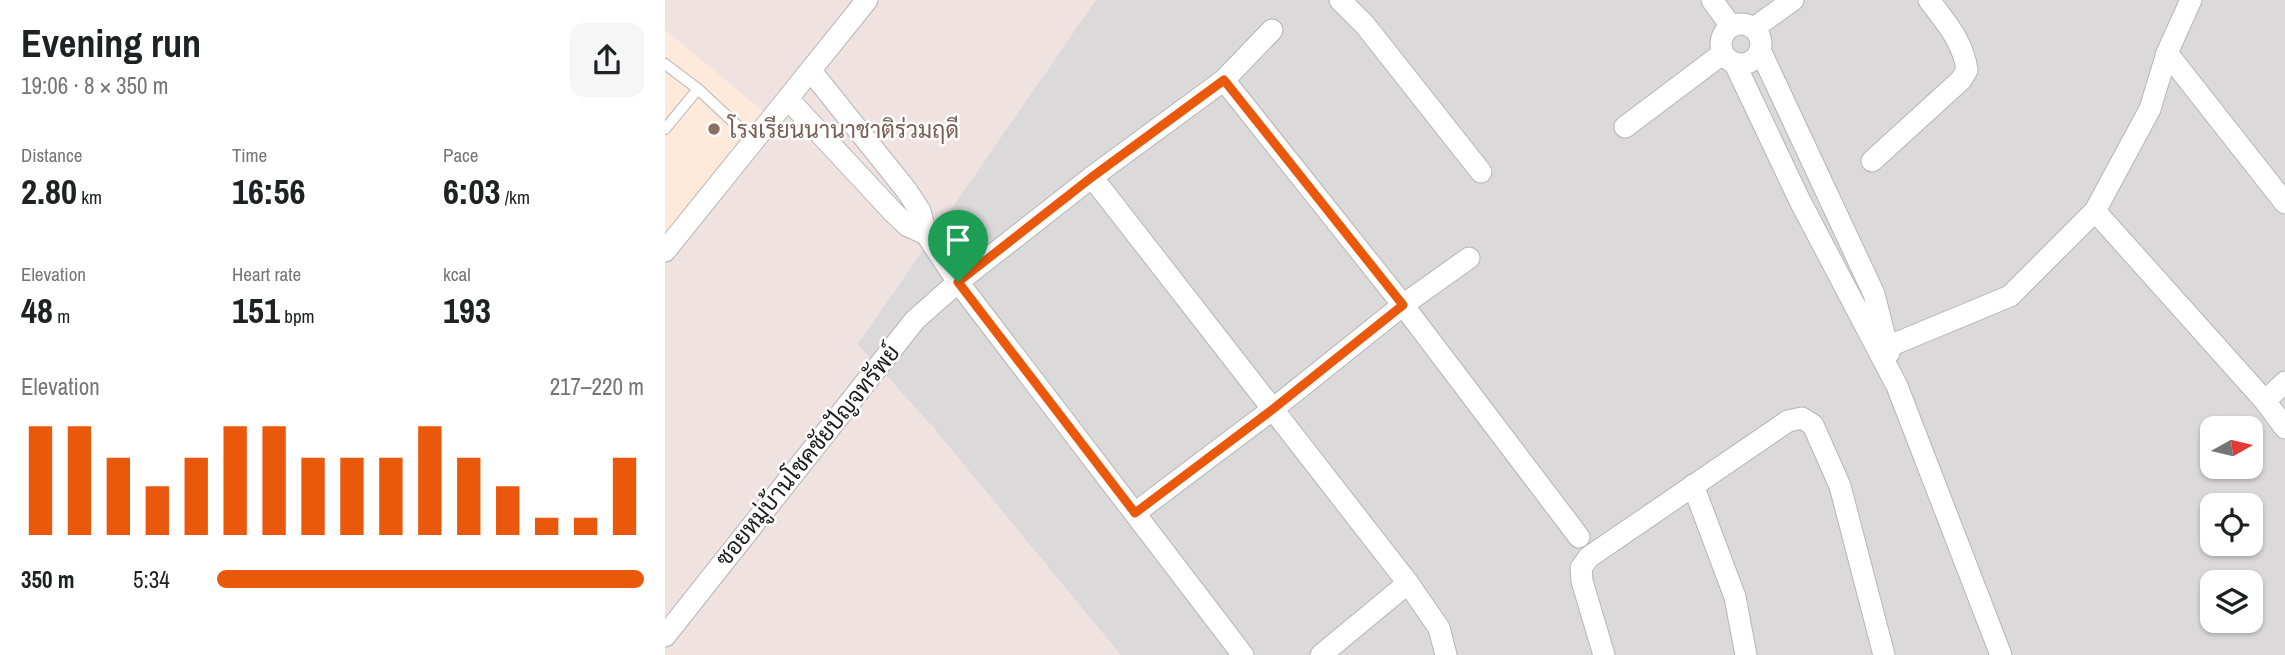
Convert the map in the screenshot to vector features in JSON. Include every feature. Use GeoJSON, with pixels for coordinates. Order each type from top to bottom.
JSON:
{"type":"FeatureCollection","features":[{"type":"Feature","properties":{"kind":"street"},"geometry":{"type":"LineString","coordinates":[[665,251],[867,0]]}},
{"type":"Feature","properties":{"kind":"street"},"geometry":{"type":"LineString","coordinates":[[1340,0],[1365,25],[1481,172]]}},
{"type":"Feature","properties":{"kind":"street"},"geometry":{"type":"LineString","coordinates":[[1712,0],[1731,26]]}},
{"type":"Feature","properties":{"kind":"street"},"geometry":{"type":"LineString","coordinates":[[1754,28],[1793,0]]}},
{"type":"Feature","properties":{"kind":"street"},"geometry":{"type":"LineString","coordinates":[[1873,161],[1961,80],[1967,70],[1964,51],[1957,37],[1929,0]]}},
{"type":"Feature","properties":{"kind":"street"},"geometry":{"type":"LineString","coordinates":[[1887,347],[2010,296],[2095,211],[2150,109],[2167,52],[2191,0]]}},
{"type":"Feature","properties":{"kind":"street"},"geometry":{"type":"LineString","coordinates":[[1896,386],[1874,294],[1761,50],[1761,42],[1754,28],[1738,24],[1731,26],[1721,38],[1729,59],[1896,386],[2001,655]]}},
{"type":"Feature","properties":{"kind":"street","name":"ซอยหมู่บ้านโชคชัยปัญจทรัพย์"},"geometry":{"type":"LineString","coordinates":[[665,636],[915,320],[958,282],[1092,177],[1224,80],[1272,30]]}},
{"type":"Feature","properties":{"kind":"street"},"geometry":{"type":"LineString","coordinates":[[1729,59],[1743,65],[1751,62],[1761,50]]}},
{"type":"Feature","properties":{"kind":"street"},"geometry":{"type":"LineString","coordinates":[[2167,52],[2285,204]]}},
{"type":"Feature","properties":{"kind":"street"},"geometry":{"type":"LineString","coordinates":[[1625,127],[1729,59]]}},
{"type":"Feature","properties":{"kind":"street"},"geometry":{"type":"LineString","coordinates":[[811,71],[907,191],[920,211],[926,234],[958,282],[1243,655]]}},
{"type":"Feature","properties":{"kind":"street"},"geometry":{"type":"LineString","coordinates":[[1224,80],[1403,305],[1579,537]]}},
{"type":"Feature","properties":{"kind":"street"},"geometry":{"type":"LineString","coordinates":[[788,99],[894,213],[908,226],[926,234]]}},
{"type":"Feature","properties":{"kind":"street"},"geometry":{"type":"LineString","coordinates":[[1092,177],[1408,583],[1439,628],[1446,655]]}},
{"type":"Feature","properties":{"kind":"street"},"geometry":{"type":"LineString","coordinates":[[1800,201],[1825,189]]}},
{"type":"Feature","properties":{"kind":"street"},"geometry":{"type":"LineString","coordinates":[[2095,211],[2265,401],[2285,428]]}},
{"type":"Feature","properties":{"kind":"street"},"geometry":{"type":"LineString","coordinates":[[1135,513],[1273,409],[1403,305],[1469,258]]}},
{"type":"Feature","properties":{"kind":"street"},"geometry":{"type":"LineString","coordinates":[[2265,401],[2285,382]]}},
{"type":"Feature","properties":{"kind":"street"},"geometry":{"type":"LineString","coordinates":[[1604,655],[1582,581],[1581,568],[1590,557],[1788,421],[1802,418],[1814,425],[1840,486],[1884,655]]}},
{"type":"Feature","properties":{"kind":"street"},"geometry":{"type":"LineString","coordinates":[[1693,485],[1735,597],[1746,655]]}},
{"type":"Feature","properties":{"kind":"street"},"geometry":{"type":"LineString","coordinates":[[1321,655],[1408,583]]}},
{"type":"Feature","properties":{"kind":"lane"},"geometry":{"type":"LineString","coordinates":[[665,64],[698,89],[755,142]]}},
{"type":"Feature","properties":{"kind":"lane"},"geometry":{"type":"LineString","coordinates":[[665,129],[698,89]]}},
{"type":"Feature","properties":{"kind":"shaded area"},"geometry":{"type":"Polygon","coordinates":[[[1096,0],[2285,0],[2285,655],[1121,655],[933,427],[858,344],[1096,0]]]}},
{"type":"Feature","properties":{"kind":"shaded area","name":"โรงเรียนนานาชาติร่วมฤดี"},"geometry":{"type":"Polygon","coordinates":[[[665,30],[771,118],[665,252],[665,30]]]}},
{"type":"Feature","properties":{"kind":"place","name":"โรงเรียนนานาชาติร่วมฤดี"},"geometry":{"type":"Point","coordinates":[714,129]}},
{"type":"Feature","properties":{"kind":"route"},"geometry":{"type":"LineString","coordinates":[[1224,80],[1403,305],[1273,409],[1135,513],[958,282],[1092,177],[1224,80]]}}]}
